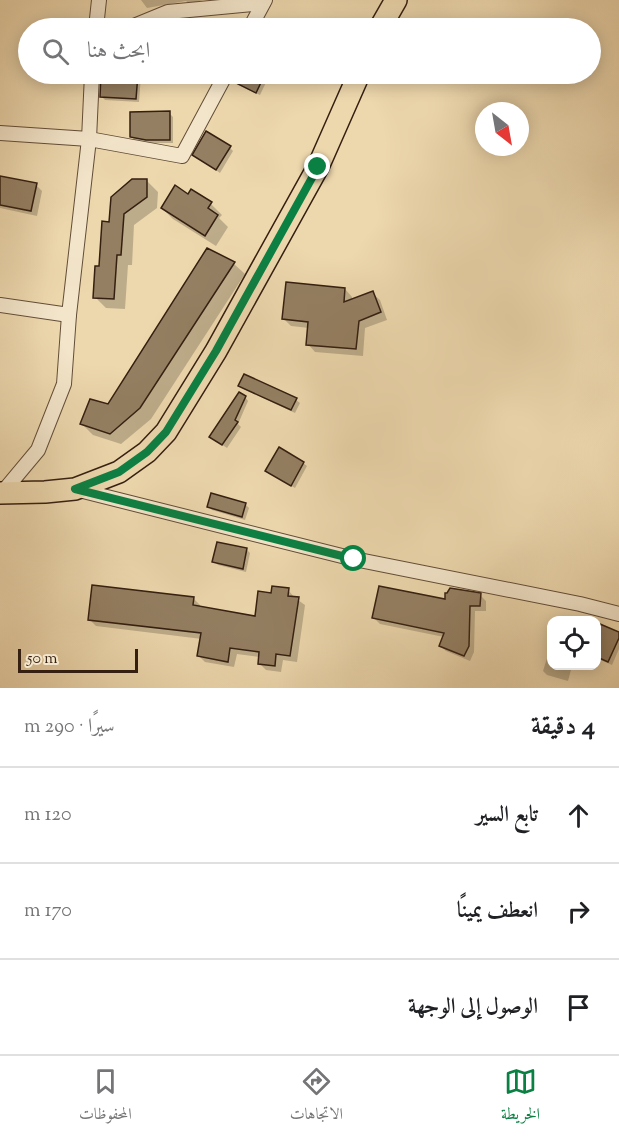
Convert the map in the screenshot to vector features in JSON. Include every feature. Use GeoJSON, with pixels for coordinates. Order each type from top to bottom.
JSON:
{"type":"FeatureCollection","features":[{"type":"Feature","properties":{"kind":"main road"},"geometry":{"type":"LineString","coordinates":[[386,18],[396,0]]}},
{"type":"Feature","properties":{"kind":"main road"},"geometry":{"type":"LineString","coordinates":[[1,493],[75,489],[119,472],[147,452],[166,432],[216,351],[318,167],[355,84]]}},
{"type":"Feature","properties":{"kind":"street"},"geometry":{"type":"LineString","coordinates":[[97,18],[99,0]]}},
{"type":"Feature","properties":{"kind":"street"},"geometry":{"type":"LineString","coordinates":[[153,18],[168,12],[264,1]]}},
{"type":"Feature","properties":{"kind":"street"},"geometry":{"type":"LineString","coordinates":[[255,18],[264,1]]}},
{"type":"Feature","properties":{"kind":"street"},"geometry":{"type":"LineString","coordinates":[[1,493],[38,450],[64,384],[69,315],[89,139],[92,84]]}},
{"type":"Feature","properties":{"kind":"street"},"geometry":{"type":"LineString","coordinates":[[0,133],[89,139],[182,156],[221,84]]}},
{"type":"Feature","properties":{"kind":"street"},"geometry":{"type":"LineString","coordinates":[[0,305],[69,315]]}},
{"type":"Feature","properties":{"kind":"street"},"geometry":{"type":"LineString","coordinates":[[75,489],[354,559],[580,604],[619,614]]}},
{"type":"Feature","properties":{"kind":"building"},"geometry":{"type":"Polygon","coordinates":[[[101,84],[137,84],[136,99],[100,97],[101,84]]]}},
{"type":"Feature","properties":{"kind":"building"},"geometry":{"type":"Polygon","coordinates":[[[238,84],[260,84],[256,93],[238,84]]]}},
{"type":"Feature","properties":{"kind":"building"},"geometry":{"type":"Polygon","coordinates":[[[170,111],[170,140],[130,137],[130,112],[170,111]]]}},
{"type":"Feature","properties":{"kind":"building"},"geometry":{"type":"Polygon","coordinates":[[[206,131],[231,146],[216,170],[192,155],[206,131]]]}},
{"type":"Feature","properties":{"kind":"building"},"geometry":{"type":"Polygon","coordinates":[[[0,176],[37,183],[31,211],[0,205],[0,176]]]}},
{"type":"Feature","properties":{"kind":"building"},"geometry":{"type":"Polygon","coordinates":[[[132,179],[147,179],[147,197],[124,214],[121,255],[117,255],[114,299],[93,298],[95,266],[99,266],[102,221],[109,222],[111,197],[132,179]]]}},
{"type":"Feature","properties":{"kind":"building"},"geometry":{"type":"Polygon","coordinates":[[[175,185],[188,194],[191,189],[212,202],[208,208],[218,215],[205,236],[161,208],[175,185]]]}},
{"type":"Feature","properties":{"kind":"building"},"geometry":{"type":"Polygon","coordinates":[[[207,248],[235,262],[140,408],[110,434],[80,424],[90,399],[108,404],[207,248]]]}},
{"type":"Feature","properties":{"kind":"building"},"geometry":{"type":"Polygon","coordinates":[[[286,282],[345,288],[344,302],[373,291],[381,312],[359,321],[356,349],[306,345],[308,322],[282,319],[286,282]]]}},
{"type":"Feature","properties":{"kind":"building"},"geometry":{"type":"Polygon","coordinates":[[[244,374],[297,398],[291,410],[238,386],[244,374]]]}},
{"type":"Feature","properties":{"kind":"building"},"geometry":{"type":"Polygon","coordinates":[[[239,392],[246,396],[235,420],[238,422],[222,445],[209,437],[239,392]]]}},
{"type":"Feature","properties":{"kind":"building"},"geometry":{"type":"Polygon","coordinates":[[[279,447],[304,462],[291,486],[265,471],[279,447]]]}},
{"type":"Feature","properties":{"kind":"building"},"geometry":{"type":"Polygon","coordinates":[[[211,493],[246,503],[242,517],[207,507],[211,493]]]}},
{"type":"Feature","properties":{"kind":"building"},"geometry":{"type":"Polygon","coordinates":[[[217,542],[247,548],[243,569],[212,562],[217,542]]]}},
{"type":"Feature","properties":{"kind":"building"},"geometry":{"type":"Polygon","coordinates":[[[92,585],[194,597],[193,605],[255,616],[258,591],[271,593],[272,586],[289,588],[288,596],[299,597],[290,656],[276,654],[275,666],[258,664],[259,652],[230,648],[228,662],[197,656],[201,633],[88,620],[92,585]]]}},
{"type":"Feature","properties":{"kind":"building"},"geometry":{"type":"Polygon","coordinates":[[[379,586],[445,599],[445,593],[450,588],[481,593],[480,606],[470,606],[469,646],[464,656],[439,646],[444,633],[372,618],[379,586]]]}},
{"type":"Feature","properties":{"kind":"building"},"geometry":{"type":"Polygon","coordinates":[[[601,624],[619,632],[619,638],[608,662],[601,659],[601,624]]]}},
{"type":"Feature","properties":{"kind":"route"},"geometry":{"type":"LineString","coordinates":[[318,167],[216,351],[166,432],[147,452],[119,472],[75,489],[354,559]]}}]}
